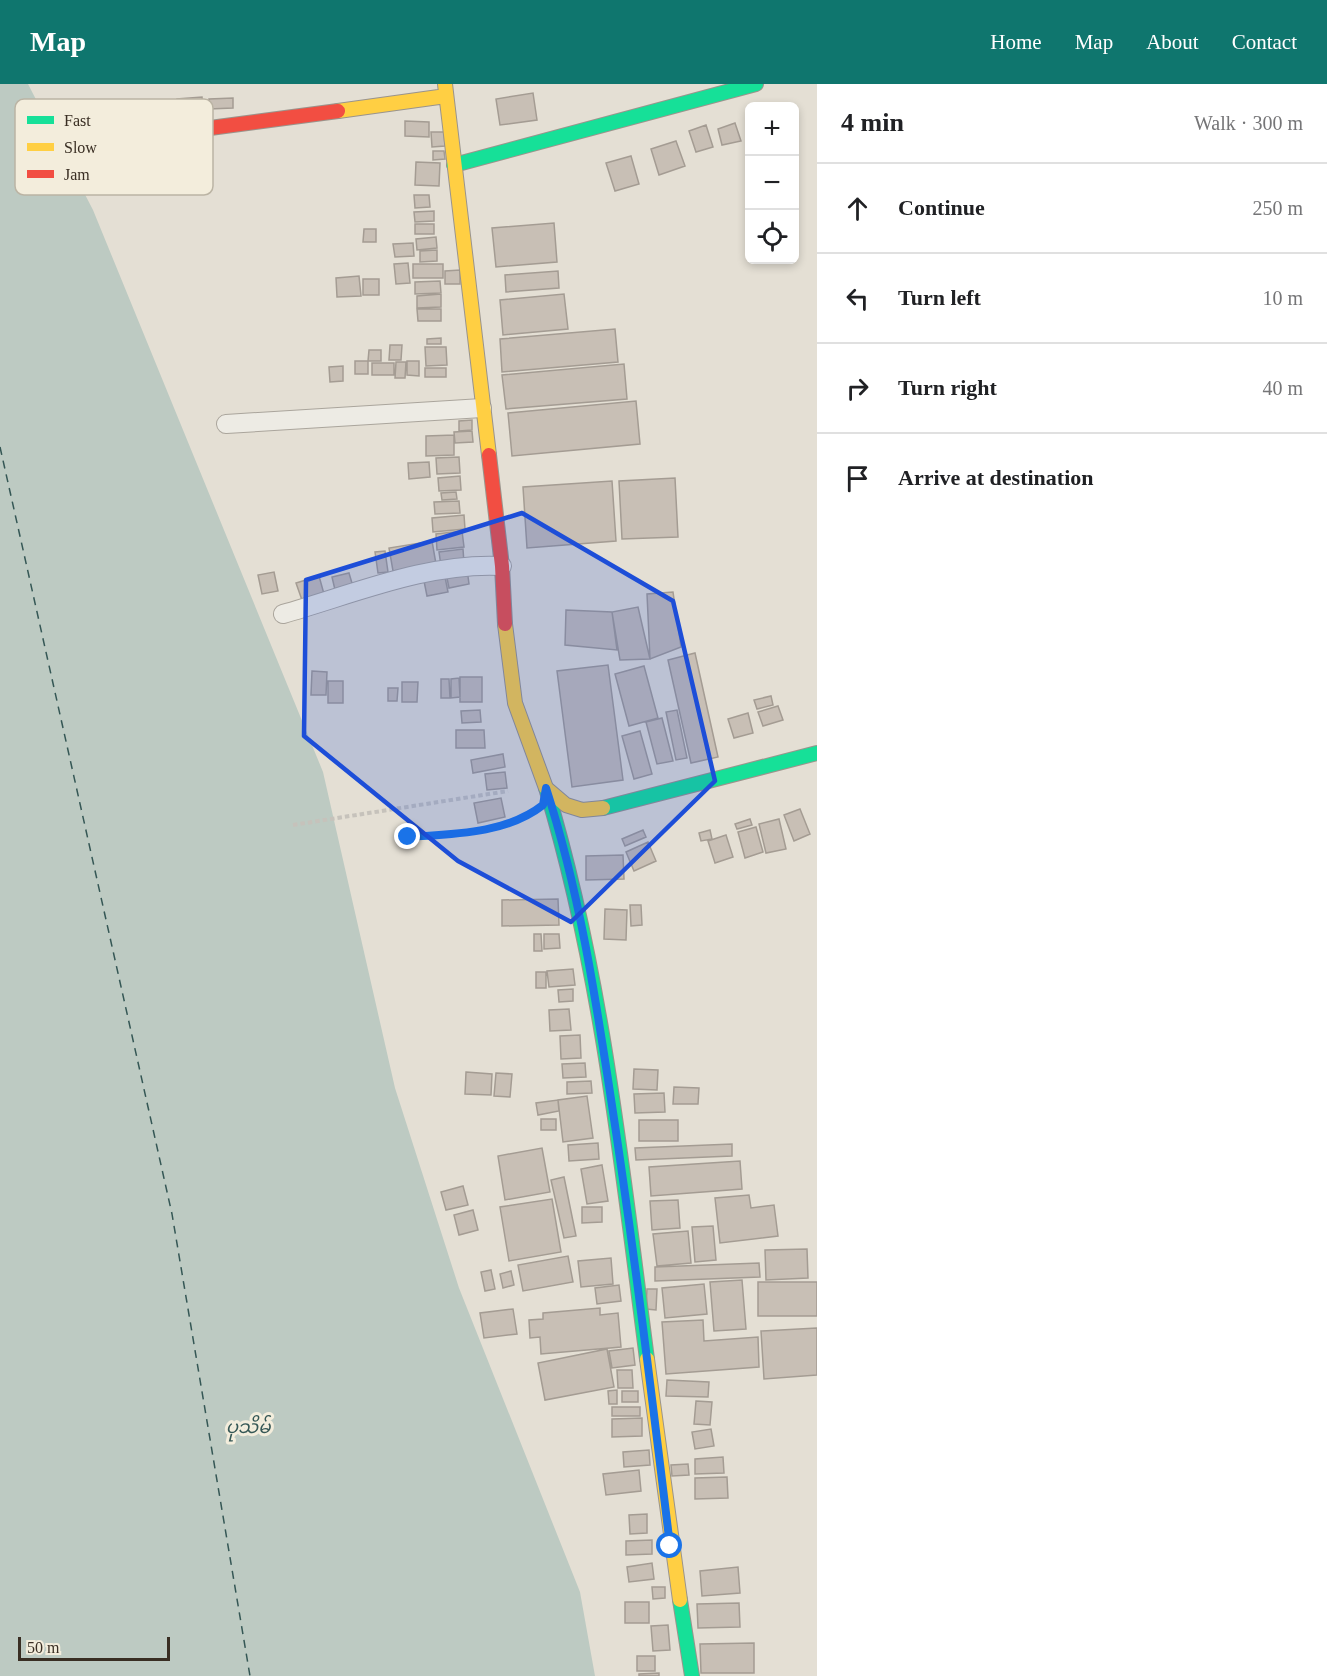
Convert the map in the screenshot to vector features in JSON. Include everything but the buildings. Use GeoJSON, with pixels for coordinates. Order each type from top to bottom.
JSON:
{"type":"FeatureCollection","features":[{"type":"Feature","properties":{"kind":"street"},"geometry":{"type":"LineString","coordinates":[[454,165],[756,84]]}},
{"type":"Feature","properties":{"kind":"street"},"geometry":{"type":"LineString","coordinates":[[213,127],[446,90],[502,566],[506,642],[515,703],[563,841],[591,965],[619,1152],[670,1546],[692,1676]]}},
{"type":"Feature","properties":{"kind":"street"},"geometry":{"type":"LineString","coordinates":[[226,424],[482,408]]}},
{"type":"Feature","properties":{"kind":"street"},"geometry":{"type":"LineString","coordinates":[[283,614],[438,570],[467,566],[502,566]]}},
{"type":"Feature","properties":{"kind":"street"},"geometry":{"type":"LineString","coordinates":[[546,788],[566,805],[582,810],[617,806],[817,753]]}},
{"type":"Feature","properties":{"kind":"path"},"geometry":{"type":"LineString","coordinates":[[408,837],[486,829],[528,816],[543,805],[546,788]]}},
{"type":"Feature","properties":{"kind":"path"},"geometry":{"type":"LineString","coordinates":[[292,825],[508,791]]}},
{"type":"Feature","properties":{"kind":"highlighted area"},"geometry":{"type":"Polygon","coordinates":[[[522,513],[673,601],[715,781],[571,922],[458,861],[304,736],[306,580],[522,513]]]}},
{"type":"Feature","properties":{"kind":"water","name":"ပုသိမ်"},"geometry":{"type":"Polygon","coordinates":[[[0,84],[28,84],[36,99],[15,99],[15,195],[85,195],[323,772],[395,1088],[459,1288],[580,1592],[595,1676],[0,1676],[0,84]]]}},
{"type":"Feature","properties":{"kind":"ferry route"},"geometry":{"type":"LineString","coordinates":[[0,447],[172,1214],[250,1676]]}},
{"type":"Feature","properties":{"kind":"traffic: fast"},"geometry":{"type":"LineString","coordinates":[[454,165],[756,84]]}},
{"type":"Feature","properties":{"kind":"traffic: fast"},"geometry":{"type":"LineString","coordinates":[[603,808],[817,753]]}},
{"type":"Feature","properties":{"kind":"traffic: fast"},"geometry":{"type":"LineString","coordinates":[[546,788],[582,928],[596,1000],[619,1143],[647,1359]]}},
{"type":"Feature","properties":{"kind":"traffic: fast"},"geometry":{"type":"LineString","coordinates":[[680,1600],[692,1676]]}},
{"type":"Feature","properties":{"kind":"traffic: slow"},"geometry":{"type":"LineString","coordinates":[[445,84],[489,455]]}},
{"type":"Feature","properties":{"kind":"traffic: slow"},"geometry":{"type":"LineString","coordinates":[[338,111],[446,96]]}},
{"type":"Feature","properties":{"kind":"traffic: slow"},"geometry":{"type":"LineString","coordinates":[[505,624],[515,703],[546,788],[566,805],[582,810],[603,808]]}},
{"type":"Feature","properties":{"kind":"traffic: slow"},"geometry":{"type":"LineString","coordinates":[[647,1359],[680,1600]]}},
{"type":"Feature","properties":{"kind":"traffic: jam"},"geometry":{"type":"LineString","coordinates":[[213,128],[338,111]]}},
{"type":"Feature","properties":{"kind":"traffic: jam"},"geometry":{"type":"LineString","coordinates":[[489,455],[502,566],[505,624]]}},
{"type":"Feature","properties":{"kind":"route"},"geometry":{"type":"LineString","coordinates":[[408,837],[486,829],[528,816],[543,805],[546,788],[563,841],[591,965],[635,1268],[670,1546]]}}]}
